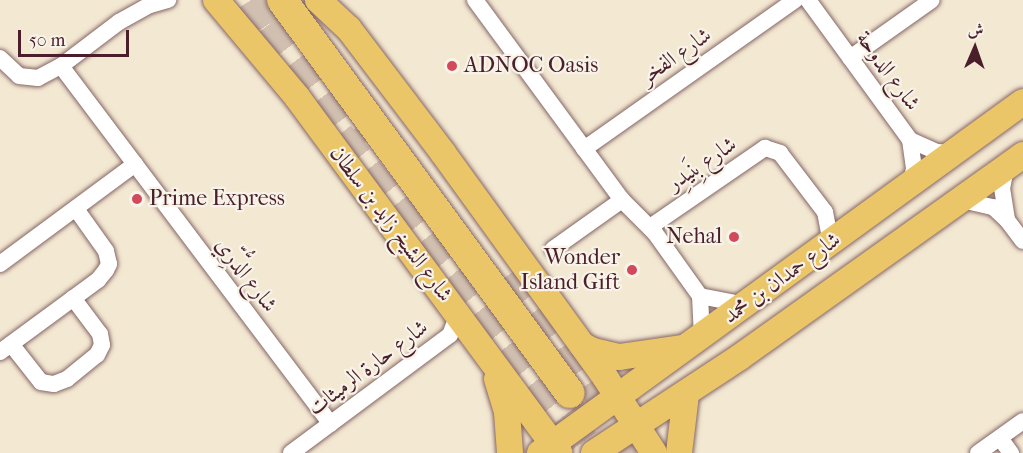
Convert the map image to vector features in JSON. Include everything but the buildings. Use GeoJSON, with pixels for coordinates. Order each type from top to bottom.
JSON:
{"type":"FeatureCollection","features":[{"type":"Feature","properties":{"kind":"highway"},"geometry":{"type":"LineString","coordinates":[[282,0],[570,393]]}},
{"type":"Feature","properties":{"kind":"main road","name":"شارع الشيخ زايد بن سلطان"},"geometry":{"type":"LineString","coordinates":[[216,0],[297,97],[454,309],[551,450]]}},
{"type":"Feature","properties":{"kind":"main road"},"geometry":{"type":"LineString","coordinates":[[318,0],[349,28]]}},
{"type":"Feature","properties":{"kind":"main road"},"geometry":{"type":"LineString","coordinates":[[331,0],[349,28],[484,208],[582,345],[654,453]]}},
{"type":"Feature","properties":{"kind":"main road","name":"شارع حمدان بن محمد"},"geometry":{"type":"LineString","coordinates":[[551,450],[580,425],[1023,102]]}},
{"type":"Feature","properties":{"kind":"main road","name":"شارع حمدان بن محمد"},"geometry":{"type":"LineString","coordinates":[[609,449],[637,426],[686,394],[1015,162]]}},
{"type":"Feature","properties":{"kind":"main road"},"geometry":{"type":"LineString","coordinates":[[582,345],[593,351],[619,357],[695,342]]}},
{"type":"Feature","properties":{"kind":"main road"},"geometry":{"type":"LineString","coordinates":[[480,347],[501,389],[507,412],[510,453]]}},
{"type":"Feature","properties":{"kind":"main road"},"geometry":{"type":"LineString","coordinates":[[680,453],[686,394]]}},
{"type":"Feature","properties":{"kind":"main road"},"geometry":{"type":"LineString","coordinates":[[580,425],[596,425],[609,449]]}},
{"type":"Feature","properties":{"kind":"street"},"geometry":{"type":"LineString","coordinates":[[0,58],[10,71],[28,78],[48,74],[119,22],[150,5],[168,0]]}},
{"type":"Feature","properties":{"kind":"street"},"geometry":{"type":"LineString","coordinates":[[475,0],[622,200],[650,227],[700,296],[695,342]]}},
{"type":"Feature","properties":{"kind":"street","name":"شارع الفخر"},"geometry":{"type":"LineString","coordinates":[[584,149],[795,0]]}},
{"type":"Feature","properties":{"kind":"street","name":"شارع الدوحة"},"geometry":{"type":"LineString","coordinates":[[808,0],[910,140],[914,169],[910,185]]}},
{"type":"Feature","properties":{"kind":"street"},"geometry":{"type":"LineString","coordinates":[[850,58],[932,0]]}},
{"type":"Feature","properties":{"kind":"street","name":"شارع الدُّرِّي"},"geometry":{"type":"LineString","coordinates":[[61,66],[331,424]]}},
{"type":"Feature","properties":{"kind":"street","name":"شارع الدوحة"},"geometry":{"type":"LineString","coordinates":[[910,140],[937,152],[953,153]]}},
{"type":"Feature","properties":{"kind":"street","name":"شارع بِنَيدِر"},"geometry":{"type":"LineString","coordinates":[[650,227],[765,148],[780,153],[825,212],[831,243]]}},
{"type":"Feature","properties":{"kind":"street"},"geometry":{"type":"LineString","coordinates":[[1007,220],[1002,188],[1015,162]]}},
{"type":"Feature","properties":{"kind":"street"},"geometry":{"type":"LineString","coordinates":[[0,264],[76,210],[135,164]]}},
{"type":"Feature","properties":{"kind":"street"},"geometry":{"type":"LineString","coordinates":[[553,249],[622,200]]}},
{"type":"Feature","properties":{"kind":"street"},"geometry":{"type":"LineString","coordinates":[[962,200],[993,207],[1007,220],[1023,241]]}},
{"type":"Feature","properties":{"kind":"street"},"geometry":{"type":"LineString","coordinates":[[74,298],[100,334],[102,345],[97,355],[67,379],[54,384],[42,382],[6,348],[103,276],[109,264],[106,251],[76,210]]}},
{"type":"Feature","properties":{"kind":"street","name":"شارع بِنَيدِر"},"geometry":{"type":"LineString","coordinates":[[825,212],[854,226]]}},
{"type":"Feature","properties":{"kind":"street"},"geometry":{"type":"LineString","coordinates":[[700,296],[746,305]]}},
{"type":"Feature","properties":{"kind":"street","name":"شارع حارة الرميثات"},"geometry":{"type":"LineString","coordinates":[[291,453],[450,335],[455,322],[454,309]]}},
{"type":"Feature","properties":{"kind":"street"},"geometry":{"type":"LineString","coordinates":[[978,453],[1023,421]]}},
{"type":"Feature","properties":{"kind":"street"},"geometry":{"type":"LineString","coordinates":[[1000,438],[1011,453]]}},
{"type":"Feature","properties":{"kind":"tunnel"},"geometry":{"type":"LineString","coordinates":[[251,0],[267,26],[358,148]]}},
{"type":"Feature","properties":{"kind":"tunnel"},"geometry":{"type":"LineString","coordinates":[[339,135],[566,417],[592,453]]}},
{"type":"Feature","properties":{"kind":"tunnel"},"geometry":{"type":"LineString","coordinates":[[514,271],[596,390],[635,453]]}},
{"type":"Feature","properties":{"kind":"place","name":"ADNOC Oasis"},"geometry":{"type":"Point","coordinates":[452,66]}},
{"type":"Feature","properties":{"kind":"place","name":"Prime Express"},"geometry":{"type":"Point","coordinates":[137,199]}},
{"type":"Feature","properties":{"kind":"place","name":"Nehal"},"geometry":{"type":"Point","coordinates":[734,237]}},
{"type":"Feature","properties":{"kind":"place","name":"Wonder Island Gift"},"geometry":{"type":"Point","coordinates":[632,270]}}]}
